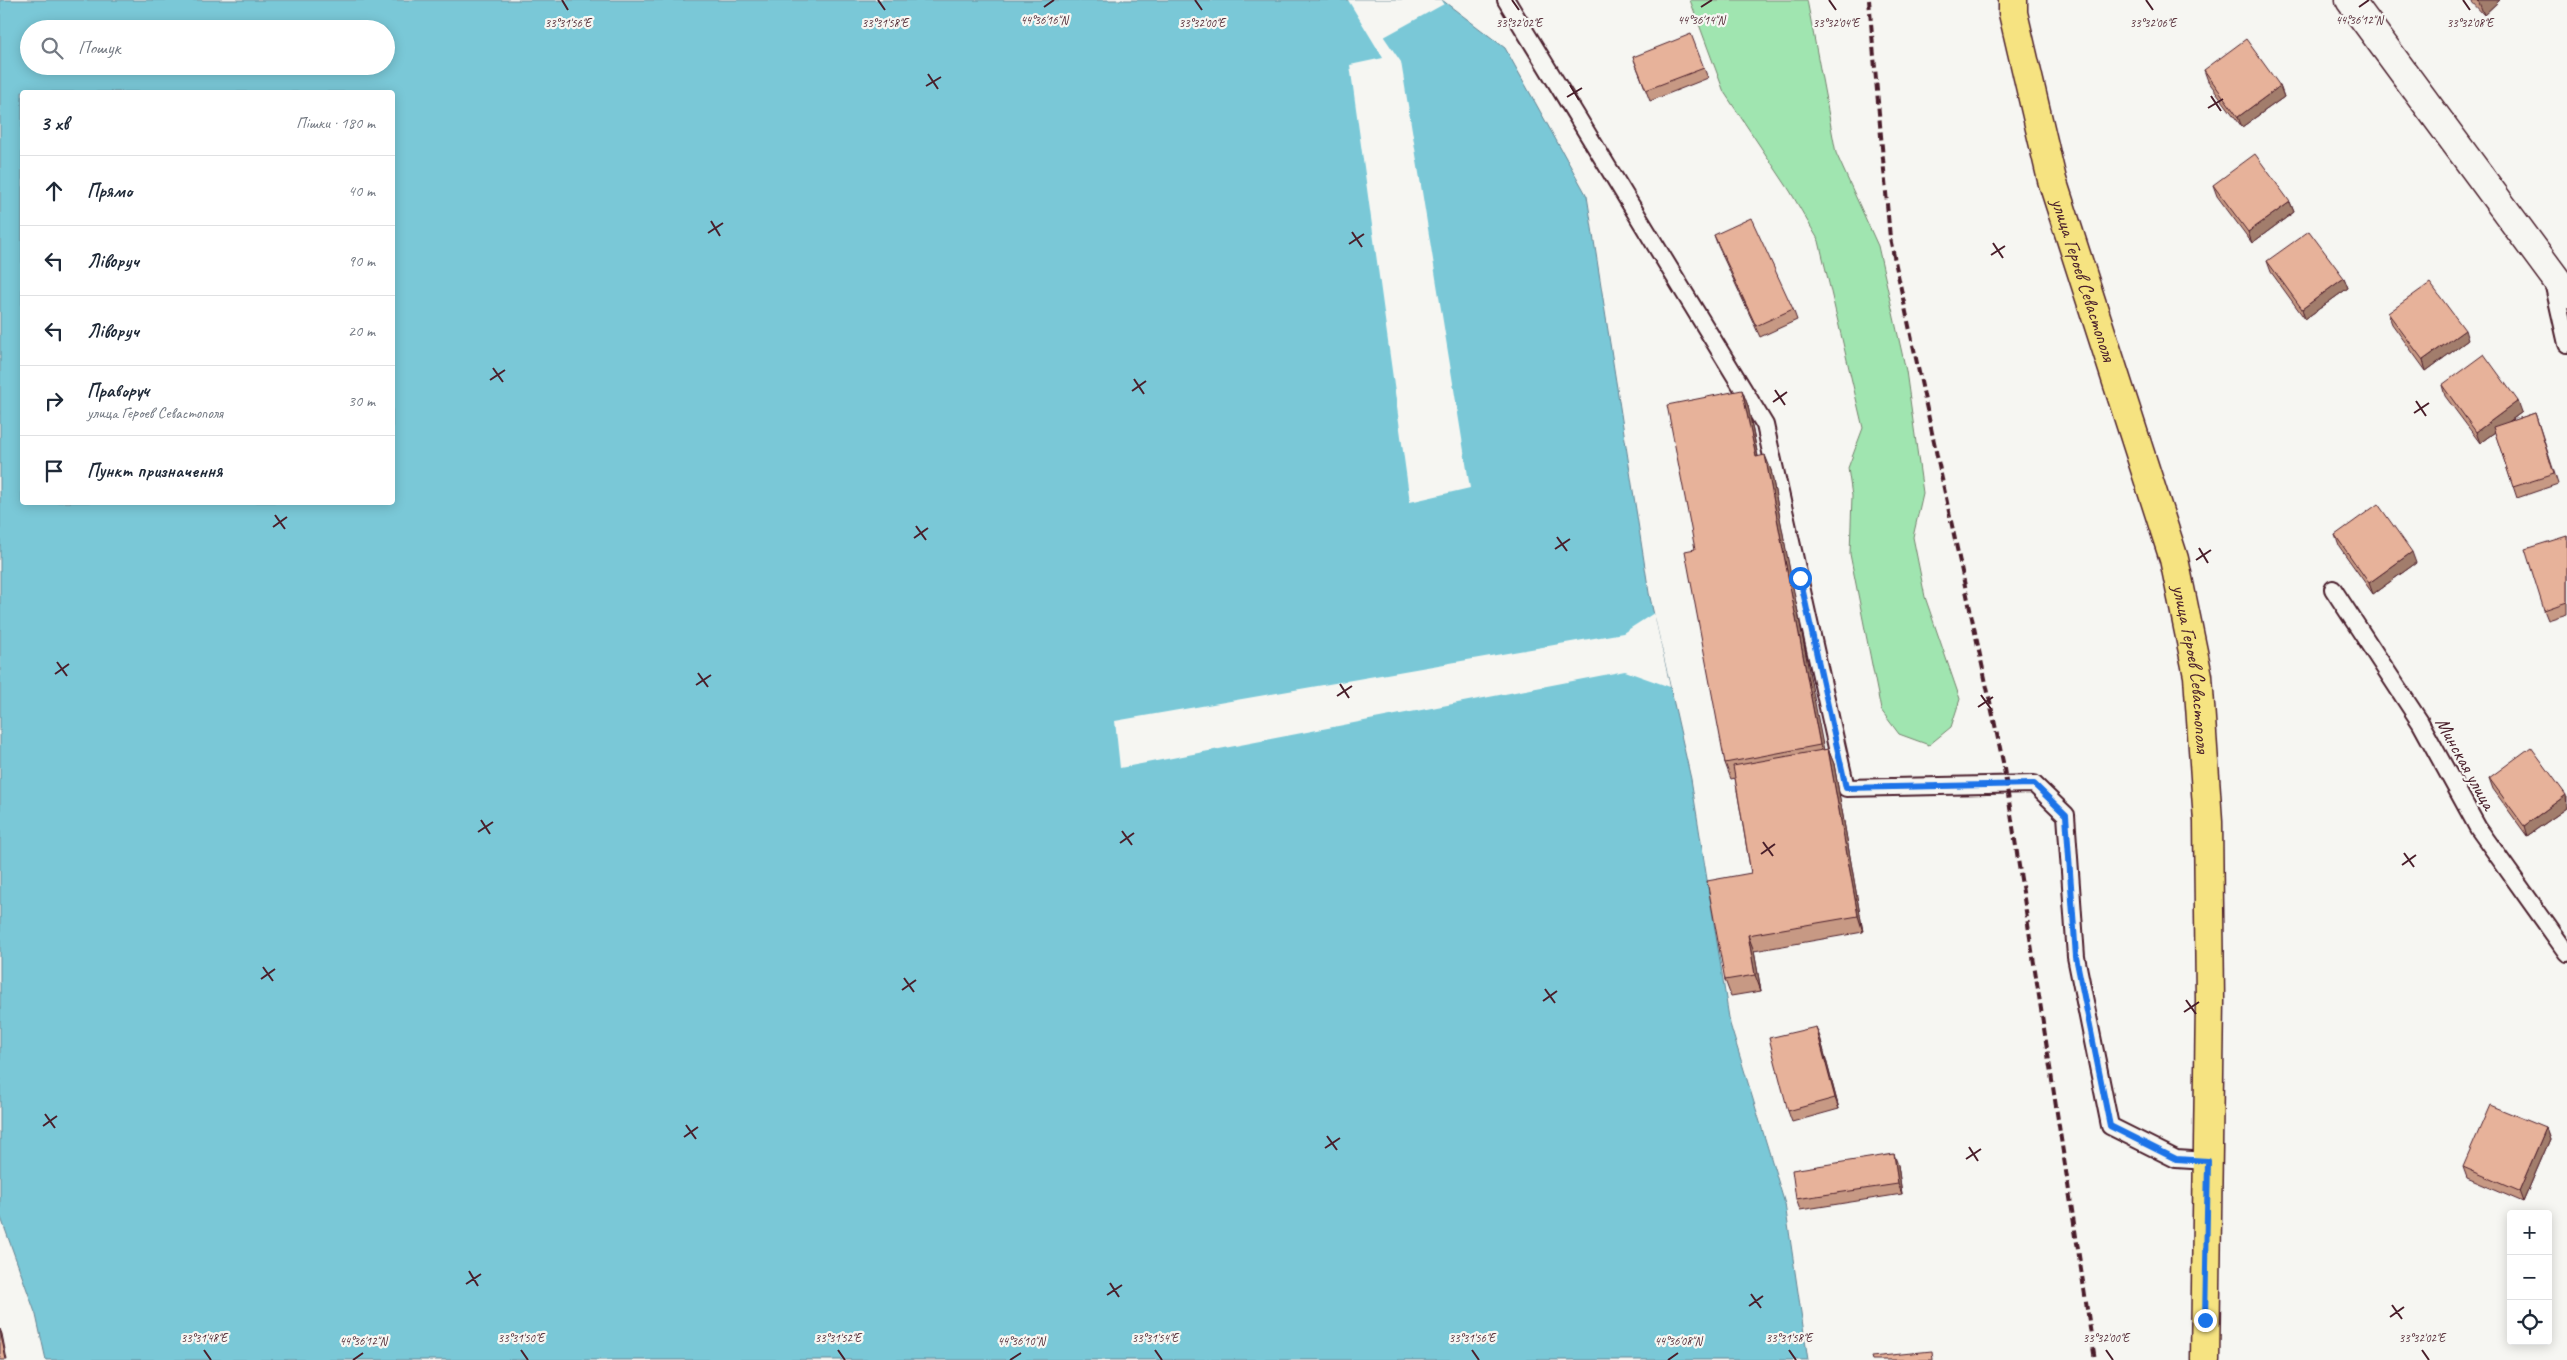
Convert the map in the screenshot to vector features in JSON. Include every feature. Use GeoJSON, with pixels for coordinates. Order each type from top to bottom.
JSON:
{"type":"FeatureCollection","features":[{"type":"Feature","properties":{"kind":"main road","name":"улица Героев Севастополя"},"geometry":{"type":"LineString","coordinates":[[2013,0],[2013,13],[2052,180],[2174,559],[2198,676],[2208,821],[2210,1001],[2205,1360]]}},
{"type":"Feature","properties":{"kind":"street"},"geometry":{"type":"LineString","coordinates":[[2350,0],[2567,294]]}},
{"type":"Feature","properties":{"kind":"lane"},"geometry":{"type":"LineString","coordinates":[[1506,0],[1765,425],[1846,788],[2034,784],[2066,815],[2076,957],[2110,1126],[2176,1159],[2208,1161]]}},
{"type":"Feature","properties":{"kind":"lane"},"geometry":{"type":"LineString","coordinates":[[2551,273],[2567,344]]}},
{"type":"Feature","properties":{"kind":"lane","name":"Минская улица"},"geometry":{"type":"LineString","coordinates":[[2333,589],[2420,722],[2478,828],[2567,954]]}},
{"type":"Feature","properties":{"kind":"green space"},"geometry":{"type":"Polygon","coordinates":[[[1690,0],[1807,0],[1836,153],[1878,246],[1906,371],[1923,493],[1913,537],[1925,597],[1960,699],[1951,727],[1929,745],[1899,734],[1881,710],[1850,554],[1852,496],[1848,468],[1863,428],[1819,241],[1790,191],[1724,92],[1690,0]]]}},
{"type":"Feature","properties":{"kind":"water"},"geometry":{"type":"Polygon","coordinates":[[[0,0],[1442,0],[1505,48],[1587,196],[1649,593],[1691,779],[1730,1024],[1785,1204],[1808,1360],[46,1360],[36,1315],[0,1215],[0,0]]]}},
{"type":"Feature","properties":{"kind":"pier"},"geometry":{"type":"Polygon","coordinates":[[[1348,0],[1442,0],[1444,4],[1384,37],[1401,62],[1470,488],[1410,502],[1350,65],[1383,58],[1348,0]]]}},
{"type":"Feature","properties":{"kind":"pier"},"geometry":{"type":"Polygon","coordinates":[[[1654,613],[1670,687],[1625,671],[1120,768],[1115,721],[1623,633],[1654,613]]]}},
{"type":"Feature","properties":{"kind":"building"},"geometry":{"type":"Polygon","coordinates":[[[1691,34],[1704,68],[1646,90],[1633,57],[1691,34]]]}},
{"type":"Feature","properties":{"kind":"building"},"geometry":{"type":"Polygon","coordinates":[[[2246,39],[2280,86],[2238,117],[2204,70],[2246,39]]]}},
{"type":"Feature","properties":{"kind":"building"},"geometry":{"type":"Polygon","coordinates":[[[2255,154],[2290,202],[2248,232],[2213,185],[2255,154]]]}},
{"type":"Feature","properties":{"kind":"building"},"geometry":{"type":"Polygon","coordinates":[[[1751,218],[1793,309],[1756,326],[1714,235],[1751,218]]]}},
{"type":"Feature","properties":{"kind":"building"},"geometry":{"type":"Polygon","coordinates":[[[2309,231],[2344,278],[2302,309],[2267,261],[2309,231]]]}},
{"type":"Feature","properties":{"kind":"building"},"geometry":{"type":"Polygon","coordinates":[[[2430,283],[2465,330],[2423,360],[2388,313],[2430,283]]]}},
{"type":"Feature","properties":{"kind":"building"},"geometry":{"type":"Polygon","coordinates":[[[2484,354],[2518,401],[2476,432],[2442,385],[2484,354]]]}},
{"type":"Feature","properties":{"kind":"building"},"geometry":{"type":"Polygon","coordinates":[[[1742,390],[1756,457],[1765,455],[1820,745],[1725,763],[1685,551],[1695,549],[1667,405],[1742,390]]]}},
{"type":"Feature","properties":{"kind":"building"},"geometry":{"type":"Polygon","coordinates":[[[2535,413],[2554,474],[2513,487],[2493,427],[2535,413]]]}},
{"type":"Feature","properties":{"kind":"building"},"geometry":{"type":"Polygon","coordinates":[[[2378,504],[2412,552],[2369,583],[2335,535],[2378,504]]]}},
{"type":"Feature","properties":{"kind":"building"},"geometry":{"type":"Polygon","coordinates":[[[2567,536],[2567,602],[2544,610],[2525,549],[2567,536]]]}},
{"type":"Feature","properties":{"kind":"building"},"geometry":{"type":"Polygon","coordinates":[[[2531,747],[2566,795],[2524,826],[2489,778],[2531,747]]]}},
{"type":"Feature","properties":{"kind":"building"},"geometry":{"type":"Polygon","coordinates":[[[1828,749],[1858,916],[1748,935],[1755,975],[1725,980],[1707,881],[1751,873],[1733,766],[1828,749]]]}},
{"type":"Feature","properties":{"kind":"building"},"geometry":{"type":"Polygon","coordinates":[[[1816,1027],[1835,1098],[1788,1111],[1769,1038],[1816,1027]]]}},
{"type":"Feature","properties":{"kind":"building"},"geometry":{"type":"Polygon","coordinates":[[[2490,1105],[2546,1128],[2519,1191],[2463,1167],[2490,1105]]]}},
{"type":"Feature","properties":{"kind":"building"},"geometry":{"type":"Polygon","coordinates":[[[1894,1154],[1898,1184],[1796,1199],[1792,1170],[1894,1154]]]}},
{"type":"Feature","properties":{"kind":"building"},"geometry":{"type":"Polygon","coordinates":[[[0,1330],[6,1360],[0,1360],[0,1330]]]}},
{"type":"Feature","properties":{"kind":"building"},"geometry":{"type":"Polygon","coordinates":[[[1932,1351],[1933,1360],[1872,1360],[1871,1357],[1932,1351]]]}},
{"type":"Feature","properties":{"kind":"railway"},"geometry":{"type":"LineString","coordinates":[[1869,0],[1890,238],[2003,762],[2095,1360]]}},
{"type":"Feature","properties":{"kind":"route"},"geometry":{"type":"LineString","coordinates":[[1800,578],[1846,788],[2034,784],[2066,815],[2076,957],[2110,1126],[2176,1159],[2208,1161],[2205,1320]]}}]}
